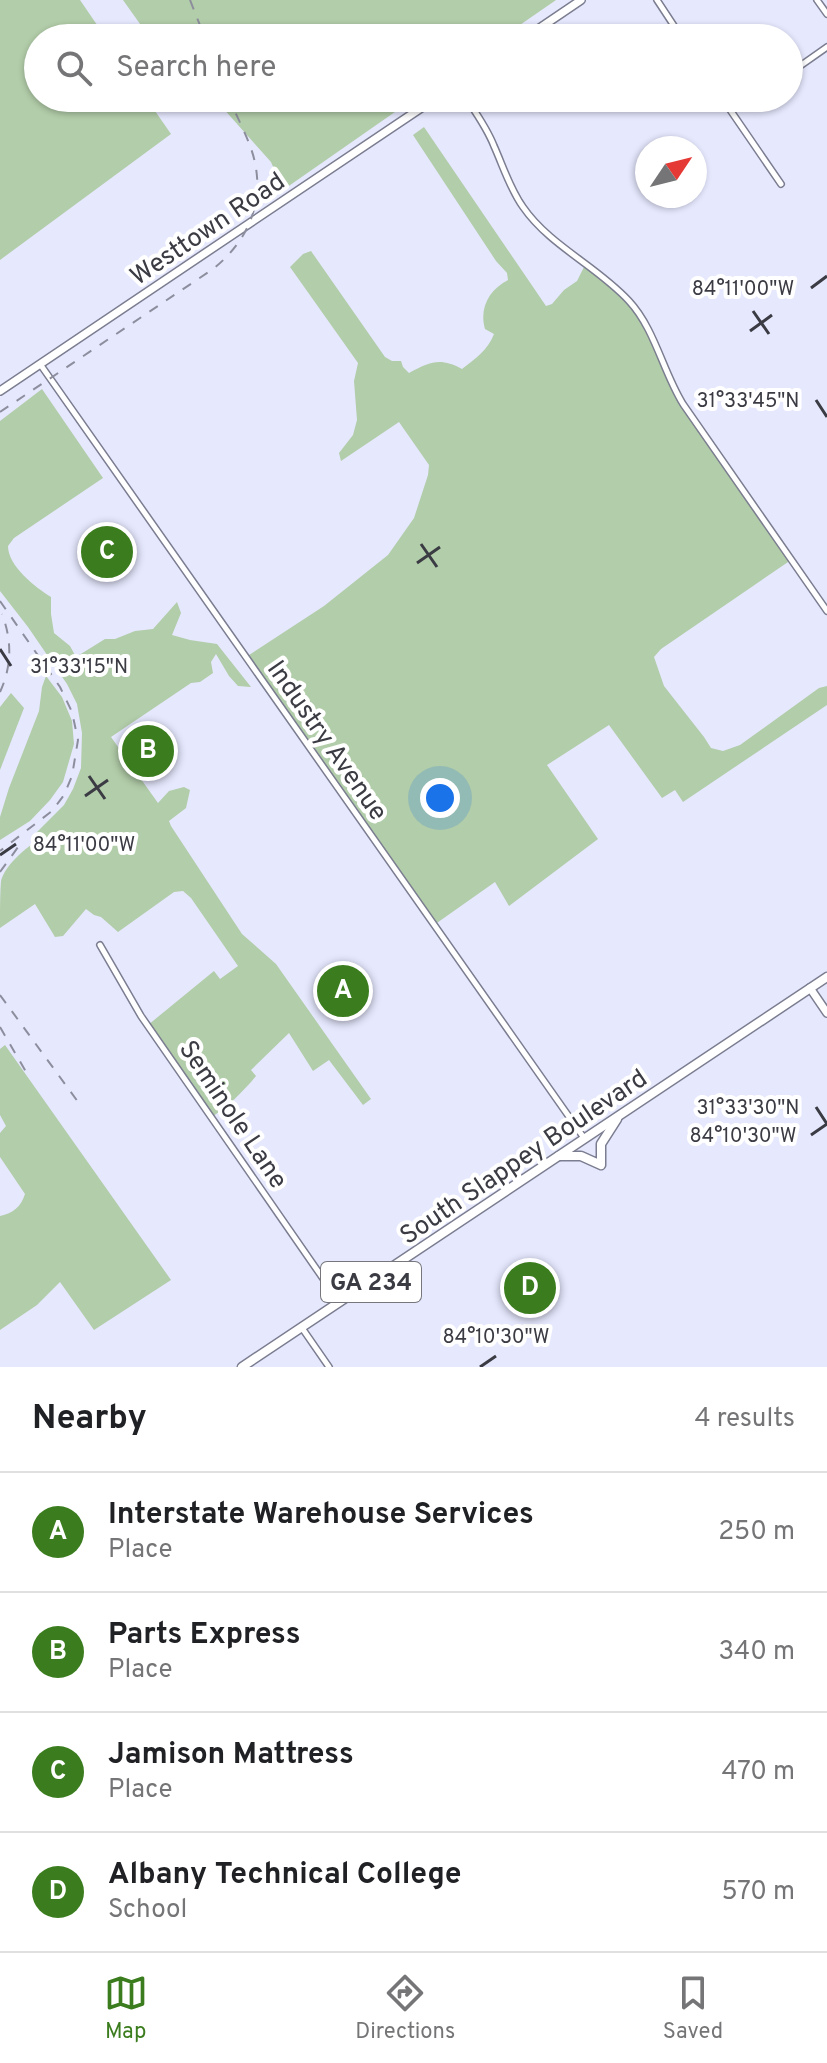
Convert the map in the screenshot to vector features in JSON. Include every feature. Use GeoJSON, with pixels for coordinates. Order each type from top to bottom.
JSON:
{"type":"FeatureCollection","features":[{"type":"Feature","properties":{"kind":"main road","name":"South Slappey Boulevard"},"geometry":{"type":"LineString","coordinates":[[242,1367],[827,977]]}},
{"type":"Feature","properties":{"kind":"main road"},"geometry":{"type":"LineString","coordinates":[[557,1157],[581,1156],[601,1165],[601,1144],[620,1115]]}},
{"type":"Feature","properties":{"kind":"street"},"geometry":{"type":"LineString","coordinates":[[546,24],[581,0]]}},
{"type":"Feature","properties":{"kind":"street"},"geometry":{"type":"LineString","coordinates":[[657,0],[673,24]]}},
{"type":"Feature","properties":{"kind":"street"},"geometry":{"type":"LineString","coordinates":[[817,0],[827,14]]}},
{"type":"Feature","properties":{"kind":"street"},"geometry":{"type":"LineString","coordinates":[[803,64],[827,47]]}},
{"type":"Feature","properties":{"kind":"street","name":"Westtown Road"},"geometry":{"type":"LineString","coordinates":[[0,391],[415,112]]}},
{"type":"Feature","properties":{"kind":"street"},"geometry":{"type":"LineString","coordinates":[[475,112],[521,205],[547,233],[608,281],[636,309],[674,390],[827,611]]}},
{"type":"Feature","properties":{"kind":"street"},"geometry":{"type":"LineString","coordinates":[[732,112],[781,184]]}},
{"type":"Feature","properties":{"kind":"street","name":"Industry Avenue"},"geometry":{"type":"LineString","coordinates":[[40,364],[584,1138]]}},
{"type":"Feature","properties":{"kind":"street","name":"Seminole Lane"},"geometry":{"type":"LineString","coordinates":[[100,945],[141,1016],[340,1303]]}},
{"type":"Feature","properties":{"kind":"street"},"geometry":{"type":"LineString","coordinates":[[810,988],[827,1013]]}},
{"type":"Feature","properties":{"kind":"street"},"geometry":{"type":"LineString","coordinates":[[301,1327],[329,1367]]}},
{"type":"Feature","properties":{"kind":"green space"},"geometry":{"type":"Polygon","coordinates":[[[0,0],[80,0],[96,24],[24,24],[24,112],[156,112],[171,134],[0,260],[0,0]]]}},
{"type":"Feature","properties":{"kind":"green space"},"geometry":{"type":"Polygon","coordinates":[[[123,0],[556,0],[521,24],[140,24],[123,0]]]}},
{"type":"Feature","properties":{"kind":"green space"},"geometry":{"type":"Polygon","coordinates":[[[226,112],[395,112],[283,190],[271,162],[226,112]]]}},
{"type":"Feature","properties":{"kind":"green space"},"geometry":{"type":"Polygon","coordinates":[[[424,127],[546,306],[577,281],[586,263],[619,291],[642,319],[674,390],[791,560],[661,649],[654,657],[664,686],[711,748],[723,751],[740,745],[819,688],[827,686],[827,705],[683,802],[675,790],[662,798],[609,725],[547,765],[598,839],[509,906],[495,882],[434,925],[246,657],[324,606],[388,555],[414,518],[428,475],[429,465],[399,422],[341,461],[339,453],[353,435],[357,420],[354,381],[358,363],[290,267],[303,254],[311,251],[385,357],[401,361],[409,373],[435,362],[462,369],[485,349],[494,334],[485,329],[483,314],[491,294],[508,280],[507,273],[413,135],[424,127]]]}},
{"type":"Feature","properties":{"kind":"green space"},"geometry":{"type":"Polygon","coordinates":[[[42,389],[103,478],[14,538],[8,546],[12,561],[30,582],[51,597],[54,633],[70,646],[76,657],[105,639],[153,629],[177,602],[181,613],[172,635],[217,644],[251,687],[238,686],[216,654],[211,662],[213,673],[200,682],[191,683],[111,737],[158,803],[169,791],[184,787],[190,790],[186,808],[169,821],[171,826],[242,934],[276,964],[371,1099],[363,1105],[329,1060],[313,1071],[289,1033],[251,1070],[256,1076],[246,1088],[212,1117],[148,1025],[214,971],[220,979],[238,966],[183,891],[174,892],[118,932],[86,909],[63,936],[55,937],[35,904],[0,928],[3,875],[16,858],[36,841],[35,834],[64,805],[81,768],[82,733],[77,704],[67,684],[0,591],[0,421],[42,389]]]}},
{"type":"Feature","properties":{"kind":"green space"},"geometry":{"type":"Polygon","coordinates":[[[46,676],[62,697],[72,721],[74,744],[63,782],[50,800],[30,821],[0,840],[0,817],[39,711],[46,676]]]}},
{"type":"Feature","properties":{"kind":"green space"},"geometry":{"type":"Polygon","coordinates":[[[11,693],[24,708],[0,770],[0,707],[11,693]]]}},
{"type":"Feature","properties":{"kind":"green space"},"geometry":{"type":"Polygon","coordinates":[[[5,1045],[171,1280],[94,1330],[60,1282],[37,1305],[0,1330],[0,1216],[16,1209],[25,1194],[0,1157],[0,1133],[6,1126],[0,1115],[0,1049],[5,1045]]]}},
{"type":"Feature","properties":{"kind":"railway"},"geometry":{"type":"LineString","coordinates":[[190,0],[199,24]]}},
{"type":"Feature","properties":{"kind":"railway"},"geometry":{"type":"LineString","coordinates":[[0,412],[213,269],[235,247],[250,222],[257,194],[255,163],[235,112]]}},
{"type":"Feature","properties":{"kind":"railway"},"geometry":{"type":"LineString","coordinates":[[0,601],[60,687],[72,712],[78,740],[72,776],[64,795],[52,811],[0,851]]}},
{"type":"Feature","properties":{"kind":"railway"},"geometry":{"type":"LineString","coordinates":[[0,692],[9,653],[2,614]]}},
{"type":"Feature","properties":{"kind":"railway"},"geometry":{"type":"LineString","coordinates":[[0,872],[21,843]]}},
{"type":"Feature","properties":{"kind":"railway"},"geometry":{"type":"LineString","coordinates":[[0,995],[81,1106]]}},
{"type":"Feature","properties":{"kind":"railway"},"geometry":{"type":"LineString","coordinates":[[0,1027],[29,1077]]}},
{"type":"Feature","properties":{"kind":"place","name":"Jamison Mattress"},"geometry":{"type":"Point","coordinates":[107,552]}},
{"type":"Feature","properties":{"kind":"place","name":"Parts Express"},"geometry":{"type":"Point","coordinates":[148,751]}},
{"type":"Feature","properties":{"kind":"place","name":"Interstate Warehouse Services"},"geometry":{"type":"Point","coordinates":[343,991]}},
{"type":"Feature","properties":{"kind":"place","name":"Albany Technical College"},"geometry":{"type":"Point","coordinates":[530,1288]}}]}
